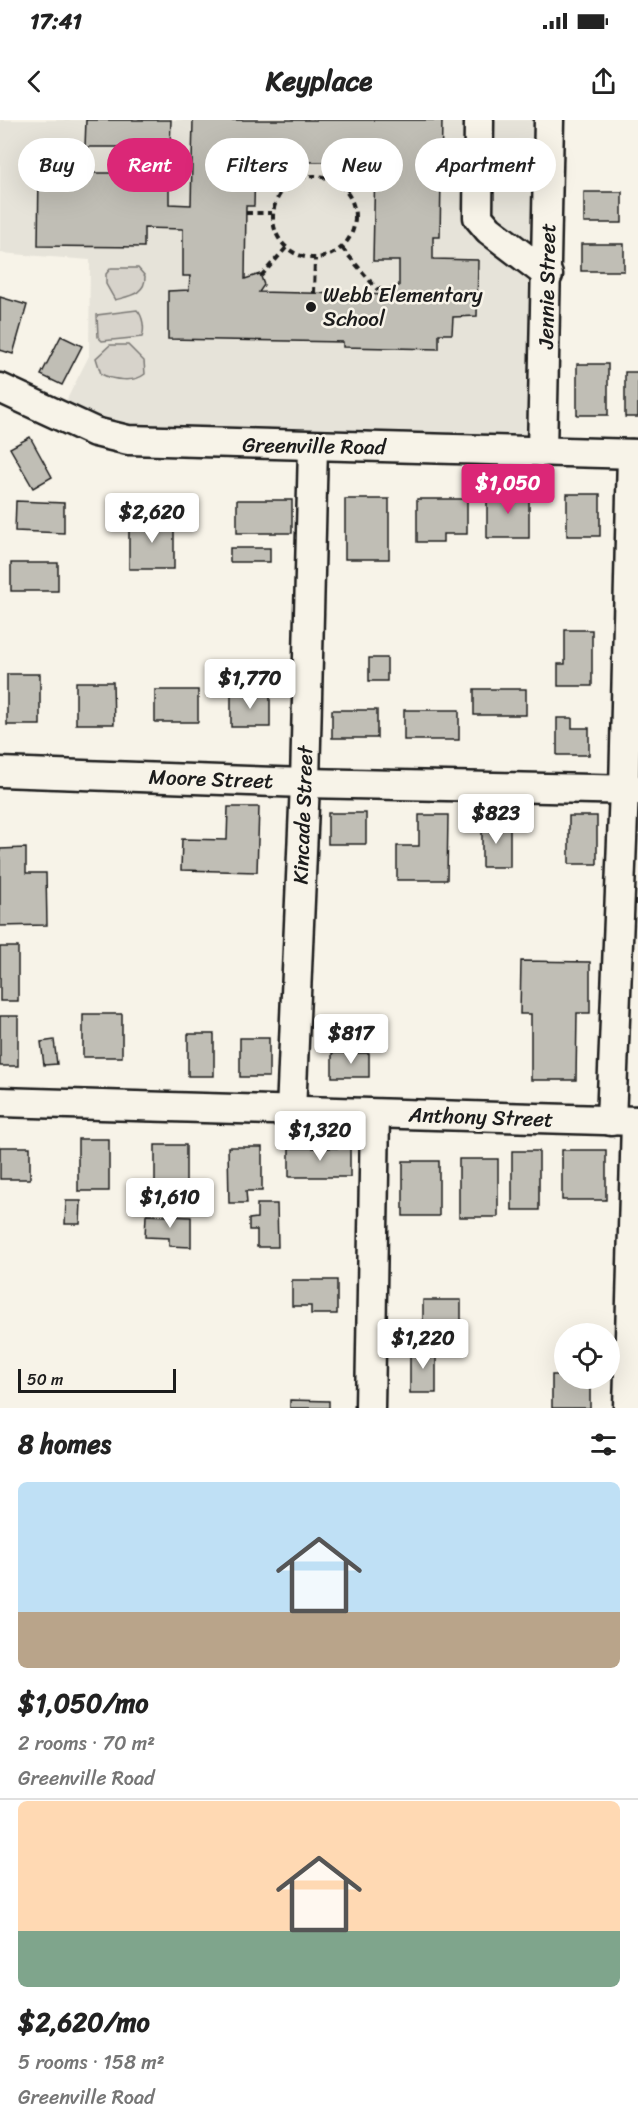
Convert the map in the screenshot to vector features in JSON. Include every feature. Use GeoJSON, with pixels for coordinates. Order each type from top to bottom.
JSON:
{"type":"FeatureCollection","features":[{"type":"Feature","properties":{"kind":"street"},"geometry":{"type":"LineString","coordinates":[[479,120],[478,217],[489,230],[548,275]]}},
{"type":"Feature","properties":{"kind":"street","name":"Jennie Street"},"geometry":{"type":"LineString","coordinates":[[542,452],[548,275],[549,120]]}},
{"type":"Feature","properties":{"kind":"street","name":"Greenville Road"},"geometry":{"type":"LineString","coordinates":[[0,388],[113,438],[145,441],[635,454]]}},
{"type":"Feature","properties":{"kind":"street","name":"Kincade Street"},"geometry":{"type":"LineString","coordinates":[[291,1112],[305,783],[313,446]]}},
{"type":"Feature","properties":{"kind":"street"},"geometry":{"type":"LineString","coordinates":[[628,1408],[628,1121],[635,454]]}},
{"type":"Feature","properties":{"kind":"street","name":"Moore Street"},"geometry":{"type":"LineString","coordinates":[[0,772],[305,783],[631,790]]}},
{"type":"Feature","properties":{"kind":"street","name":"Anthony Street"},"geometry":{"type":"LineString","coordinates":[[0,1102],[628,1121]]}},
{"type":"Feature","properties":{"kind":"street"},"geometry":{"type":"LineString","coordinates":[[370,1408],[375,1114]]}},
{"type":"Feature","properties":{"kind":"path"},"geometry":{"type":"LineString","coordinates":[[280,192],[272,213],[274,231],[286,248],[302,257],[315,259],[329,256],[342,248],[350,237],[355,224],[355,209],[346,192]]}},
{"type":"Feature","properties":{"kind":"path"},"geometry":{"type":"LineString","coordinates":[[246,213],[272,213]]}},
{"type":"Feature","properties":{"kind":"path"},"geometry":{"type":"LineString","coordinates":[[261,276],[286,248]]}},
{"type":"Feature","properties":{"kind":"path"},"geometry":{"type":"LineString","coordinates":[[342,248],[377,289],[396,290]]}},
{"type":"Feature","properties":{"kind":"path"},"geometry":{"type":"LineString","coordinates":[[314,293],[315,259]]}},
{"type":"Feature","properties":{"kind":"shaded area","name":"Webb Elementary School"},"geometry":{"type":"Polygon","coordinates":[[[0,120],[535,120],[535,138],[415,138],[415,192],[534,192],[530,430],[526,436],[518,439],[154,430],[108,424],[64,405],[89,356],[90,260],[0,253],[0,120]]]}},
{"type":"Feature","properties":{"kind":"shaded area"},"geometry":{"type":"Polygon","coordinates":[[[111,268],[138,268],[145,276],[143,287],[136,293],[115,300],[106,284],[106,274],[111,268]]]}},
{"type":"Feature","properties":{"kind":"shaded area"},"geometry":{"type":"Polygon","coordinates":[[[137,310],[143,323],[142,337],[102,341],[98,337],[97,315],[137,310]]]}},
{"type":"Feature","properties":{"kind":"shaded area"},"geometry":{"type":"Polygon","coordinates":[[[110,345],[128,345],[144,361],[145,374],[135,379],[123,380],[101,374],[96,358],[110,345]]]}},
{"type":"Feature","properties":{"kind":"building"},"geometry":{"type":"Polygon","coordinates":[[[86,120],[171,120],[170,138],[107,138],[107,147],[95,147],[95,138],[85,138],[86,120]]]}},
{"type":"Feature","properties":{"kind":"building"},"geometry":{"type":"Polygon","coordinates":[[[193,120],[442,120],[442,138],[415,138],[415,192],[441,192],[440,237],[433,237],[433,259],[478,260],[477,316],[453,317],[452,334],[439,334],[439,349],[343,347],[343,342],[168,339],[168,291],[189,290],[190,276],[183,276],[183,229],[144,228],[144,247],[38,246],[39,192],[95,192],[95,173],[107,173],[107,192],[169,192],[169,204],[191,205],[193,120]],[[205,138],[205,192],[254,192],[254,206],[246,206],[245,279],[260,274],[264,285],[259,292],[396,295],[396,286],[399,286],[399,261],[373,261],[374,192],[403,192],[403,138],[321,138],[321,162],[309,162],[309,138],[205,138]]]}},
{"type":"Feature","properties":{"kind":"building"},"geometry":{"type":"Polygon","coordinates":[[[584,192],[622,192],[622,223],[584,223],[584,192]]]}},
{"type":"Feature","properties":{"kind":"building"},"geometry":{"type":"Polygon","coordinates":[[[581,244],[624,244],[624,271],[581,271],[581,244]]]}},
{"type":"Feature","properties":{"kind":"building"},"geometry":{"type":"Polygon","coordinates":[[[0,297],[27,305],[13,354],[0,350],[0,297]]]}},
{"type":"Feature","properties":{"kind":"building"},"geometry":{"type":"Polygon","coordinates":[[[61,336],[82,346],[62,385],[41,375],[61,336]]]}},
{"type":"Feature","properties":{"kind":"building"},"geometry":{"type":"Polygon","coordinates":[[[577,364],[608,364],[608,415],[577,415],[577,364]]]}},
{"type":"Feature","properties":{"kind":"building"},"geometry":{"type":"Polygon","coordinates":[[[625,372],[638,372],[638,417],[625,417],[625,372]]]}},
{"type":"Feature","properties":{"kind":"building"},"geometry":{"type":"Polygon","coordinates":[[[30,437],[52,477],[33,488],[10,448],[30,437]]]}},
{"type":"Feature","properties":{"kind":"building"},"geometry":{"type":"Polygon","coordinates":[[[487,492],[529,492],[529,538],[487,538],[487,492]]]}},
{"type":"Feature","properties":{"kind":"building"},"geometry":{"type":"Polygon","coordinates":[[[567,494],[600,494],[600,536],[567,536],[567,494]]]}},
{"type":"Feature","properties":{"kind":"building"},"geometry":{"type":"Polygon","coordinates":[[[345,499],[389,499],[389,559],[345,559],[345,499]]]}},
{"type":"Feature","properties":{"kind":"building"},"geometry":{"type":"Polygon","coordinates":[[[417,499],[467,499],[467,534],[443,534],[443,542],[417,542],[417,499]]]}},
{"type":"Feature","properties":{"kind":"building"},"geometry":{"type":"Polygon","coordinates":[[[237,500],[292,500],[292,533],[237,533],[237,500]]]}},
{"type":"Feature","properties":{"kind":"building"},"geometry":{"type":"Polygon","coordinates":[[[16,501],[64,503],[64,533],[15,531],[16,501]]]}},
{"type":"Feature","properties":{"kind":"building"},"geometry":{"type":"Polygon","coordinates":[[[129,519],[174,519],[174,569],[129,569],[129,519]]]}},
{"type":"Feature","properties":{"kind":"building"},"geometry":{"type":"Polygon","coordinates":[[[230,548],[270,548],[270,562],[230,562],[230,548]]]}},
{"type":"Feature","properties":{"kind":"building"},"geometry":{"type":"Polygon","coordinates":[[[11,563],[58,563],[58,591],[11,591],[11,563]]]}},
{"type":"Feature","properties":{"kind":"building"},"geometry":{"type":"Polygon","coordinates":[[[565,630],[592,630],[592,686],[558,686],[558,664],[565,664],[565,630]]]}},
{"type":"Feature","properties":{"kind":"building"},"geometry":{"type":"Polygon","coordinates":[[[369,658],[387,658],[387,681],[369,681],[369,658]]]}},
{"type":"Feature","properties":{"kind":"building"},"geometry":{"type":"Polygon","coordinates":[[[7,674],[40,674],[40,725],[7,725],[7,674]]]}},
{"type":"Feature","properties":{"kind":"building"},"geometry":{"type":"Polygon","coordinates":[[[76,682],[113,682],[114,724],[76,724],[76,682]]]}},
{"type":"Feature","properties":{"kind":"building"},"geometry":{"type":"Polygon","coordinates":[[[474,689],[526,689],[526,715],[474,715],[474,689]]]}},
{"type":"Feature","properties":{"kind":"building"},"geometry":{"type":"Polygon","coordinates":[[[155,690],[198,690],[198,722],[155,722],[155,690]]]}},
{"type":"Feature","properties":{"kind":"building"},"geometry":{"type":"Polygon","coordinates":[[[231,693],[270,693],[270,727],[231,727],[231,693]]]}},
{"type":"Feature","properties":{"kind":"building"},"geometry":{"type":"Polygon","coordinates":[[[332,710],[377,710],[377,738],[332,738],[332,710]]]}},
{"type":"Feature","properties":{"kind":"building"},"geometry":{"type":"Polygon","coordinates":[[[404,710],[459,710],[459,740],[404,740],[404,710]]]}},
{"type":"Feature","properties":{"kind":"building"},"geometry":{"type":"Polygon","coordinates":[[[557,718],[572,718],[572,728],[589,728],[589,755],[557,755],[557,718]]]}},
{"type":"Feature","properties":{"kind":"building"},"geometry":{"type":"Polygon","coordinates":[[[228,807],[259,807],[257,872],[181,870],[182,839],[227,840],[228,807]]]}},
{"type":"Feature","properties":{"kind":"building"},"geometry":{"type":"Polygon","coordinates":[[[328,813],[366,813],[366,844],[328,844],[328,813]]]}},
{"type":"Feature","properties":{"kind":"building"},"geometry":{"type":"Polygon","coordinates":[[[419,815],[448,815],[447,880],[397,880],[397,846],[419,846],[419,815]]]}},
{"type":"Feature","properties":{"kind":"building"},"geometry":{"type":"Polygon","coordinates":[[[569,816],[597,816],[597,864],[569,864],[569,816]]]}},
{"type":"Feature","properties":{"kind":"building"},"geometry":{"type":"Polygon","coordinates":[[[482,822],[510,822],[510,867],[482,867],[482,822]]]}},
{"type":"Feature","properties":{"kind":"building"},"geometry":{"type":"Polygon","coordinates":[[[26,848],[26,873],[46,873],[47,925],[0,926],[0,849],[26,848]]]}},
{"type":"Feature","properties":{"kind":"building"},"geometry":{"type":"Polygon","coordinates":[[[0,947],[18,947],[18,1001],[0,1001],[0,947]]]}},
{"type":"Feature","properties":{"kind":"building"},"geometry":{"type":"Polygon","coordinates":[[[521,961],[590,962],[590,1013],[577,1013],[576,1080],[531,1080],[531,1014],[520,1014],[521,961]]]}},
{"type":"Feature","properties":{"kind":"building"},"geometry":{"type":"Polygon","coordinates":[[[83,1014],[122,1014],[122,1057],[83,1057],[83,1014]]]}},
{"type":"Feature","properties":{"kind":"building"},"geometry":{"type":"Polygon","coordinates":[[[0,1016],[18,1016],[18,1066],[0,1066],[0,1016]]]}},
{"type":"Feature","properties":{"kind":"building"},"geometry":{"type":"Polygon","coordinates":[[[188,1034],[214,1034],[214,1076],[188,1076],[188,1034]]]}},
{"type":"Feature","properties":{"kind":"building"},"geometry":{"type":"Polygon","coordinates":[[[240,1038],[269,1038],[269,1077],[240,1077],[240,1038]]]}},
{"type":"Feature","properties":{"kind":"building"},"geometry":{"type":"Polygon","coordinates":[[[54,1040],[57,1064],[44,1065],[41,1042],[54,1040]]]}},
{"type":"Feature","properties":{"kind":"building"},"geometry":{"type":"Polygon","coordinates":[[[332,1053],[369,1053],[369,1077],[332,1077],[332,1053]]]}},
{"type":"Feature","properties":{"kind":"building"},"geometry":{"type":"Polygon","coordinates":[[[78,1139],[109,1139],[109,1191],[78,1191],[78,1139]]]}},
{"type":"Feature","properties":{"kind":"building"},"geometry":{"type":"Polygon","coordinates":[[[155,1145],[186,1145],[186,1203],[155,1203],[155,1145]]]}},
{"type":"Feature","properties":{"kind":"building"},"geometry":{"type":"Polygon","coordinates":[[[0,1147],[30,1147],[30,1179],[0,1179],[0,1147]]]}},
{"type":"Feature","properties":{"kind":"building"},"geometry":{"type":"Polygon","coordinates":[[[228,1147],[262,1147],[262,1191],[246,1191],[247,1203],[229,1203],[228,1147]]]}},
{"type":"Feature","properties":{"kind":"building"},"geometry":{"type":"Polygon","coordinates":[[[289,1148],[350,1148],[350,1177],[289,1177],[289,1148]]]}},
{"type":"Feature","properties":{"kind":"building"},"geometry":{"type":"Polygon","coordinates":[[[562,1150],[606,1150],[606,1200],[562,1200],[562,1150]]]}},
{"type":"Feature","properties":{"kind":"building"},"geometry":{"type":"Polygon","coordinates":[[[512,1151],[539,1151],[539,1210],[512,1210],[512,1151]]]}},
{"type":"Feature","properties":{"kind":"building"},"geometry":{"type":"Polygon","coordinates":[[[459,1159],[498,1159],[498,1217],[459,1217],[459,1159]]]}},
{"type":"Feature","properties":{"kind":"building"},"geometry":{"type":"Polygon","coordinates":[[[403,1161],[439,1161],[439,1216],[403,1216],[403,1161]]]}},
{"type":"Feature","properties":{"kind":"building"},"geometry":{"type":"Polygon","coordinates":[[[66,1201],[81,1201],[80,1224],[65,1224],[66,1201]]]}},
{"type":"Feature","properties":{"kind":"building"},"geometry":{"type":"Polygon","coordinates":[[[257,1204],[277,1204],[278,1247],[257,1247],[257,1230],[249,1230],[249,1219],[257,1218],[257,1204]]]}},
{"type":"Feature","properties":{"kind":"building"},"geometry":{"type":"Polygon","coordinates":[[[146,1215],[191,1217],[191,1247],[169,1246],[169,1238],[145,1237],[146,1215]]]}},
{"type":"Feature","properties":{"kind":"building"},"geometry":{"type":"Polygon","coordinates":[[[292,1280],[337,1280],[337,1314],[311,1314],[311,1306],[292,1306],[292,1280]]]}},
{"type":"Feature","properties":{"kind":"building"},"geometry":{"type":"Polygon","coordinates":[[[423,1300],[461,1300],[461,1329],[423,1329],[423,1300]]]}},
{"type":"Feature","properties":{"kind":"building"},"geometry":{"type":"Polygon","coordinates":[[[410,1348],[436,1348],[436,1393],[410,1393],[410,1348]]]}},
{"type":"Feature","properties":{"kind":"building"},"geometry":{"type":"Polygon","coordinates":[[[552,1375],[554,1375],[554,1389],[590,1389],[590,1408],[552,1408],[552,1375]]]}},
{"type":"Feature","properties":{"kind":"building"},"geometry":{"type":"Polygon","coordinates":[[[290,1400],[329,1401],[329,1408],[290,1408],[290,1400]]]}},
{"type":"Feature","properties":{"kind":"place","name":"Webb Elementary School"},"geometry":{"type":"Point","coordinates":[311,307]}}]}
